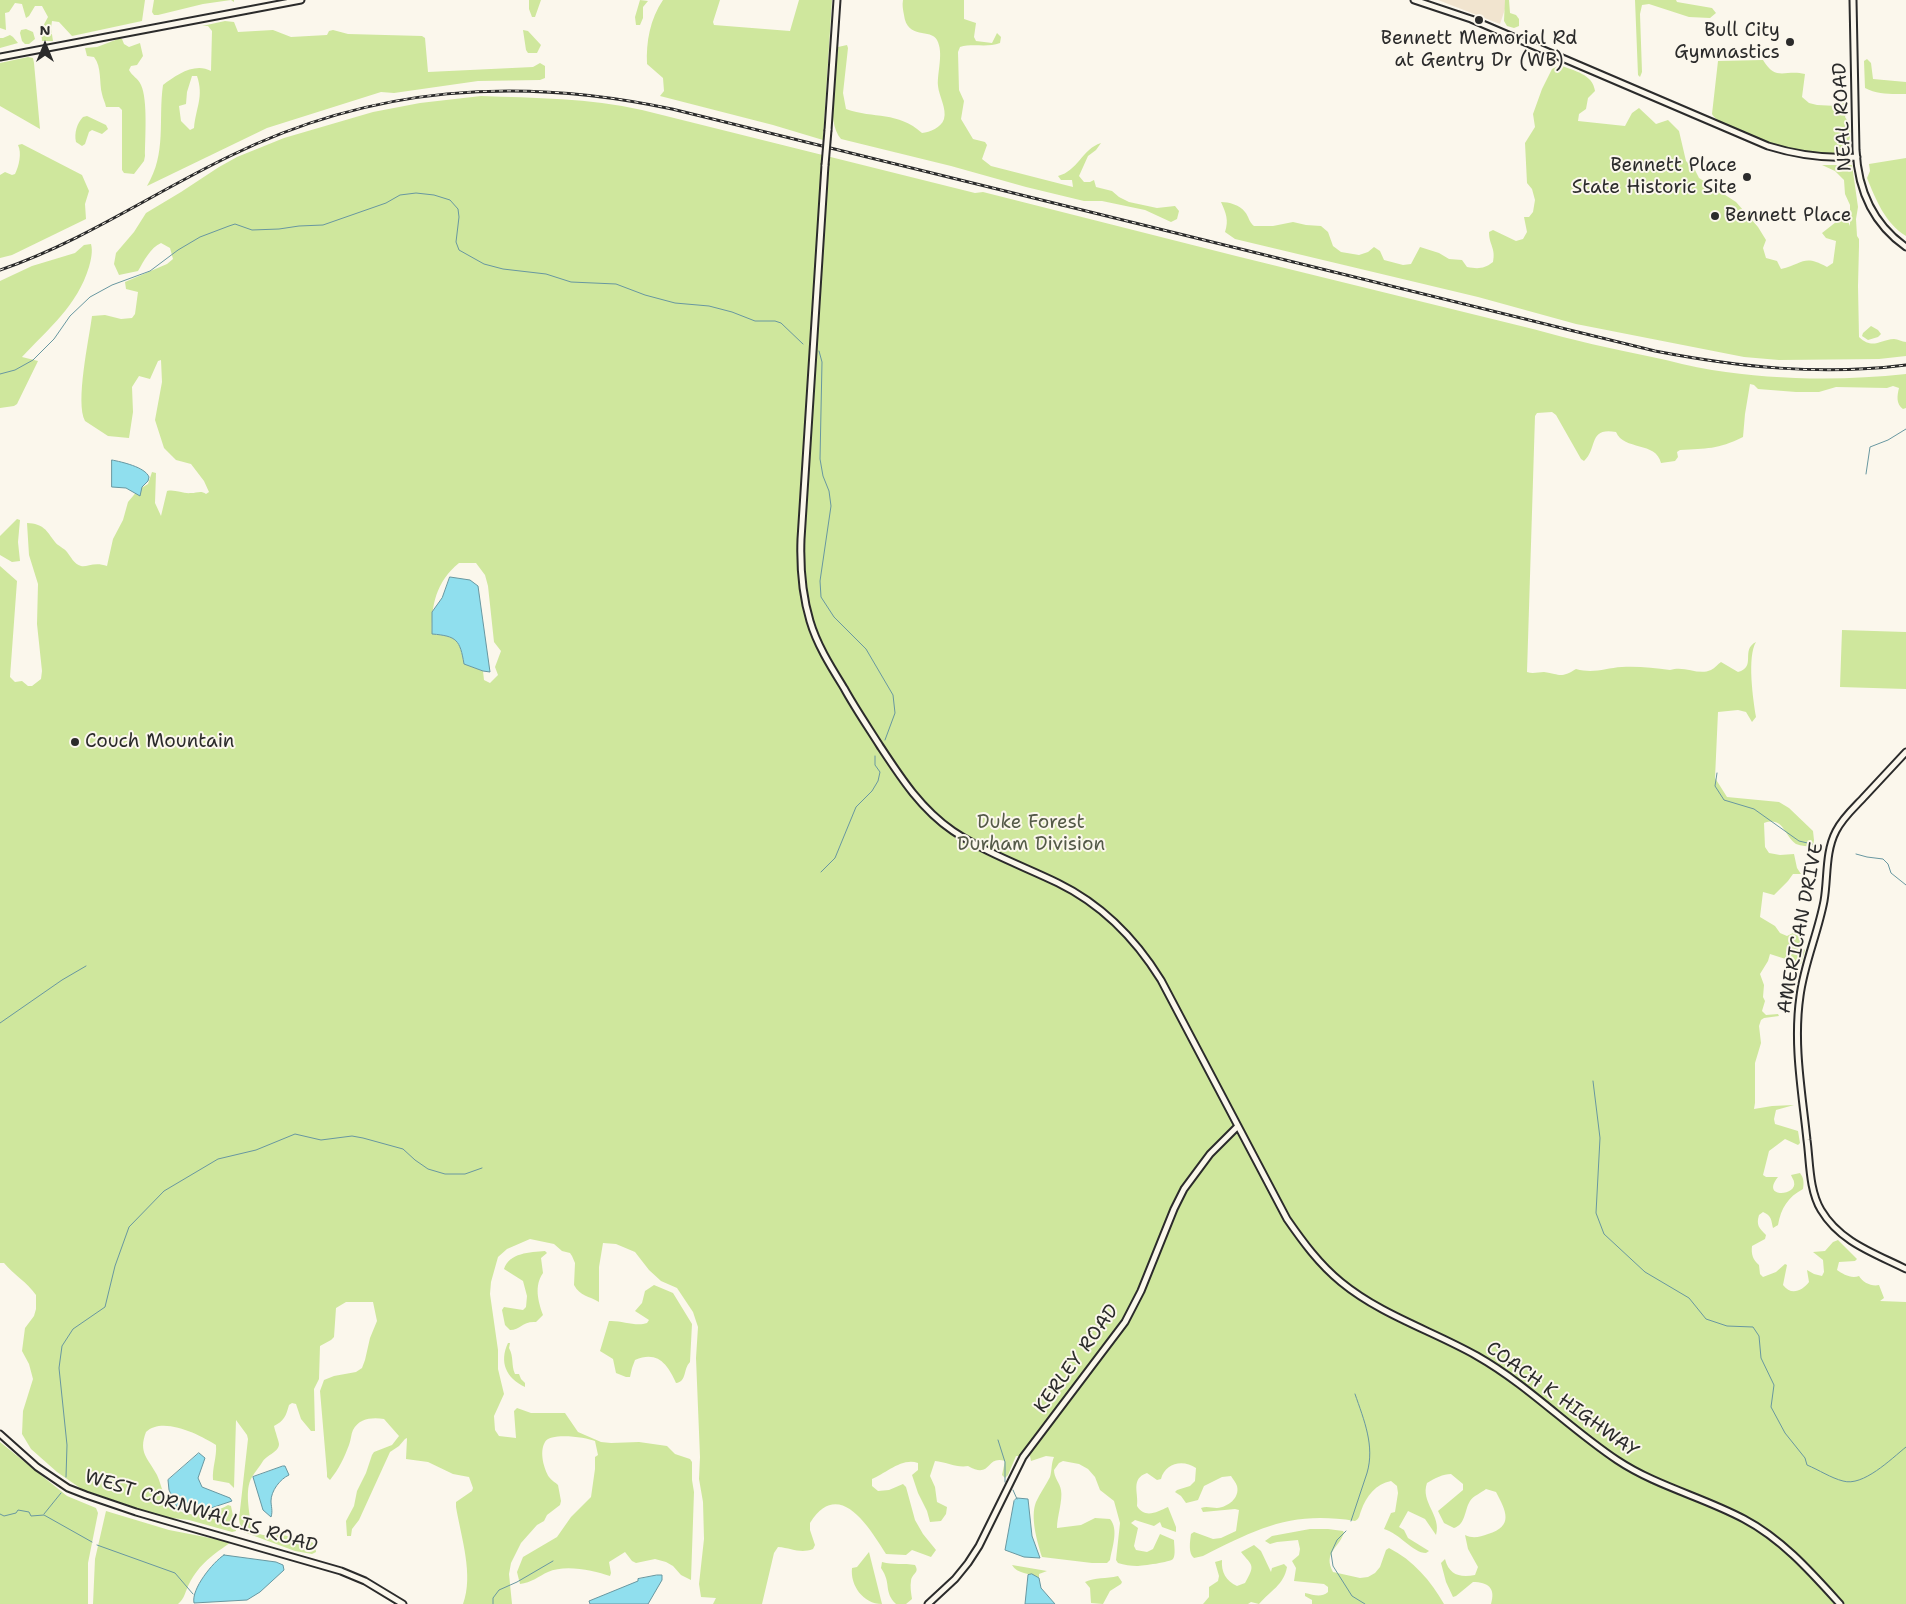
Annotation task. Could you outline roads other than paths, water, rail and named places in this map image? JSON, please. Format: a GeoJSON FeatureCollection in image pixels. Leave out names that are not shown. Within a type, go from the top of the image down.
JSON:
{"type":"FeatureCollection","features":[{"type":"Feature","properties":{"kind":"street"},"geometry":{"type":"LineString","coordinates":[[0,57],[300,0]]}},
{"type":"Feature","properties":{"kind":"street","name":"COACH K HIGHWAY"},"geometry":{"type":"LineString","coordinates":[[837,0],[800,556],[804,593],[814,632],[826,658],[866,725],[898,773],[927,809],[953,831],[981,848],[1082,896],[1112,918],[1134,941],[1160,980],[1296,1232],[1318,1260],[1342,1283],[1375,1305],[1466,1350],[1504,1373],[1629,1468],[1659,1483],[1736,1515],[1765,1532],[1798,1560],[1840,1604]]}},
{"type":"Feature","properties":{"kind":"street"},"geometry":{"type":"LineString","coordinates":[[1414,0],[1470,19],[1761,143],[1782,150],[1814,156],[1857,157]]}},
{"type":"Feature","properties":{"kind":"street","name":"NEAL ROAD"},"geometry":{"type":"LineString","coordinates":[[1853,0],[1857,157],[1863,190],[1873,212],[1888,232],[1906,247]]}},
{"type":"Feature","properties":{"kind":"street","name":"AMERICAN DRIVE"},"geometry":{"type":"LineString","coordinates":[[1906,752],[1845,817],[1833,838],[1821,918],[1800,997],[1797,1036],[1810,1167],[1813,1188],[1820,1207],[1831,1225],[1849,1241],[1906,1269]]}},
{"type":"Feature","properties":{"kind":"street","name":"KERLEY ROAD"},"geometry":{"type":"LineString","coordinates":[[928,1604],[955,1579],[968,1563],[990,1524],[1023,1457],[1121,1328],[1139,1296],[1184,1189],[1210,1154],[1238,1126]]}},
{"type":"Feature","properties":{"kind":"street","name":"WEST CORNWALLIS ROAD"},"geometry":{"type":"LineString","coordinates":[[0,1434],[37,1467],[77,1492],[104,1502],[329,1567],[366,1581],[403,1604]]}},
{"type":"Feature","properties":{"kind":"water"},"geometry":{"type":"Polygon","coordinates":[[[112,460],[133,466],[147,473],[148,481],[142,487],[140,496],[126,488],[112,487],[112,460]]]}},
{"type":"Feature","properties":{"kind":"water"},"geometry":{"type":"Polygon","coordinates":[[[450,577],[470,580],[478,586],[490,672],[464,664],[459,644],[452,638],[432,634],[432,612],[442,598],[450,577]]]}},
{"type":"Feature","properties":{"kind":"water"},"geometry":{"type":"Polygon","coordinates":[[[199,1453],[205,1458],[198,1478],[202,1487],[230,1498],[232,1501],[211,1508],[203,1507],[183,1510],[177,1507],[169,1490],[168,1480],[199,1453]]]}},
{"type":"Feature","properties":{"kind":"water"},"geometry":{"type":"Polygon","coordinates":[[[285,1466],[289,1475],[279,1482],[274,1489],[271,1501],[271,1517],[263,1510],[253,1477],[285,1466]]]}},
{"type":"Feature","properties":{"kind":"water"},"geometry":{"type":"Polygon","coordinates":[[[1017,1498],[1028,1499],[1032,1536],[1040,1558],[1024,1557],[1005,1550],[1014,1501],[1017,1498]]]}},
{"type":"Feature","properties":{"kind":"water"},"geometry":{"type":"Polygon","coordinates":[[[224,1555],[276,1562],[283,1565],[284,1570],[260,1592],[247,1600],[194,1603],[194,1597],[199,1584],[214,1563],[224,1555]]]}},
{"type":"Feature","properties":{"kind":"water"},"geometry":{"type":"Polygon","coordinates":[[[1032,1574],[1039,1578],[1041,1588],[1055,1604],[1025,1604],[1028,1575],[1032,1574]]]}},
{"type":"Feature","properties":{"kind":"water"},"geometry":{"type":"Polygon","coordinates":[[[662,1575],[662,1580],[648,1604],[590,1604],[589,1601],[638,1581],[638,1579],[662,1575]]]}},
{"type":"Feature","properties":{"kind":"waterway"},"geometry":{"type":"LineString","coordinates":[[0,374],[15,370],[33,360],[54,339],[70,316],[90,297],[112,285],[150,271],[178,250],[200,237],[235,224],[252,230],[323,225],[386,203],[400,195],[416,193],[434,195],[450,200],[458,209],[456,242],[459,250],[484,264],[503,269],[546,274],[571,282],[616,284],[645,295],[675,303],[709,306],[755,321],[775,321],[781,323],[803,344]]}},
{"type":"Feature","properties":{"kind":"waterway"},"geometry":{"type":"LineString","coordinates":[[819,351],[822,362],[820,459],[831,506],[820,581],[821,597],[834,617],[866,649],[893,695],[895,713],[885,740]]}},
{"type":"Feature","properties":{"kind":"waterway"},"geometry":{"type":"LineString","coordinates":[[1866,474],[1870,447],[1888,440],[1906,429]]}},
{"type":"Feature","properties":{"kind":"waterway"},"geometry":{"type":"LineString","coordinates":[[821,872],[835,858],[856,807],[872,791],[878,781],[880,772],[875,765],[875,756]]}},
{"type":"Feature","properties":{"kind":"waterway"},"geometry":{"type":"LineString","coordinates":[[1717,773],[1715,786],[1724,800],[1754,809],[1799,841],[1820,846]]}},
{"type":"Feature","properties":{"kind":"waterway"},"geometry":{"type":"LineString","coordinates":[[1856,854],[1883,859],[1888,864],[1891,873],[1906,885]]}},
{"type":"Feature","properties":{"kind":"waterway"},"geometry":{"type":"LineString","coordinates":[[0,1023],[62,980],[86,966]]}},
{"type":"Feature","properties":{"kind":"waterway"},"geometry":{"type":"LineString","coordinates":[[1593,1081],[1600,1138],[1596,1213],[1604,1234],[1645,1272],[1689,1298],[1706,1319],[1727,1326],[1753,1327],[1759,1336],[1761,1358],[1774,1385],[1771,1407],[1785,1433],[1805,1458],[1807,1465],[1834,1478],[1851,1482],[1876,1471],[1906,1447]]}},
{"type":"Feature","properties":{"kind":"waterway"},"geometry":{"type":"LineString","coordinates":[[66,1477],[67,1445],[59,1368],[62,1346],[73,1329],[105,1307],[115,1266],[129,1227],[164,1191],[218,1159],[256,1150],[295,1134],[321,1140],[352,1136],[363,1138],[403,1149],[428,1169],[445,1174],[465,1174],[482,1168]]}},
{"type":"Feature","properties":{"kind":"waterway"},"geometry":{"type":"LineString","coordinates":[[1351,1521],[1367,1473],[1370,1453],[1367,1433],[1355,1394]]}},
{"type":"Feature","properties":{"kind":"waterway"},"geometry":{"type":"LineString","coordinates":[[998,1440],[1005,1462],[1005,1482]]}},
{"type":"Feature","properties":{"kind":"waterway"},"geometry":{"type":"LineString","coordinates":[[1013,1490],[1017,1499]]}},
{"type":"Feature","properties":{"kind":"waterway"},"geometry":{"type":"LineString","coordinates":[[44,1514],[61,1493]]}},
{"type":"Feature","properties":{"kind":"waterway"},"geometry":{"type":"LineString","coordinates":[[0,1514],[4,1516],[16,1513],[18,1510],[29,1512],[31,1516],[44,1515],[92,1542]]}},
{"type":"Feature","properties":{"kind":"waterway"},"geometry":{"type":"LineString","coordinates":[[1346,1531],[1337,1540],[1331,1553],[1333,1566],[1352,1596],[1365,1604]]}},
{"type":"Feature","properties":{"kind":"waterway"},"geometry":{"type":"LineString","coordinates":[[97,1545],[175,1573],[193,1594]]}},
{"type":"Feature","properties":{"kind":"waterway"},"geometry":{"type":"LineString","coordinates":[[493,1604],[493,1598],[499,1590],[553,1561]]}},
{"type":"Feature","properties":{"kind":"railway"},"geometry":{"type":"LineString","coordinates":[[0,270],[60,246],[230,156],[284,133],[338,114],[392,102],[447,94],[502,91],[558,93],[615,99],[672,109],[1655,351],[1748,365],[1811,370],[1843,370],[1906,365]]}},
{"type":"Feature","properties":{"kind":"place","name":"Bennett Memorial Rd at Gentry Dr (WB)"},"geometry":{"type":"Point","coordinates":[1479,20]}},
{"type":"Feature","properties":{"kind":"place","name":"Bull City Gymnastics"},"geometry":{"type":"Point","coordinates":[1790,42]}},
{"type":"Feature","properties":{"kind":"place","name":"Bennett Place State Historic Site"},"geometry":{"type":"Point","coordinates":[1747,177]}},
{"type":"Feature","properties":{"kind":"place","name":"Bennett Place"},"geometry":{"type":"Point","coordinates":[1715,216]}},
{"type":"Feature","properties":{"kind":"place","name":"Couch Mountain"},"geometry":{"type":"Point","coordinates":[75,742]}},
{"type":"Feature","properties":{"kind":"park label","name":"Duke Forest Durham Division"},"geometry":{"type":"Point","coordinates":[1031,834]}}]}
